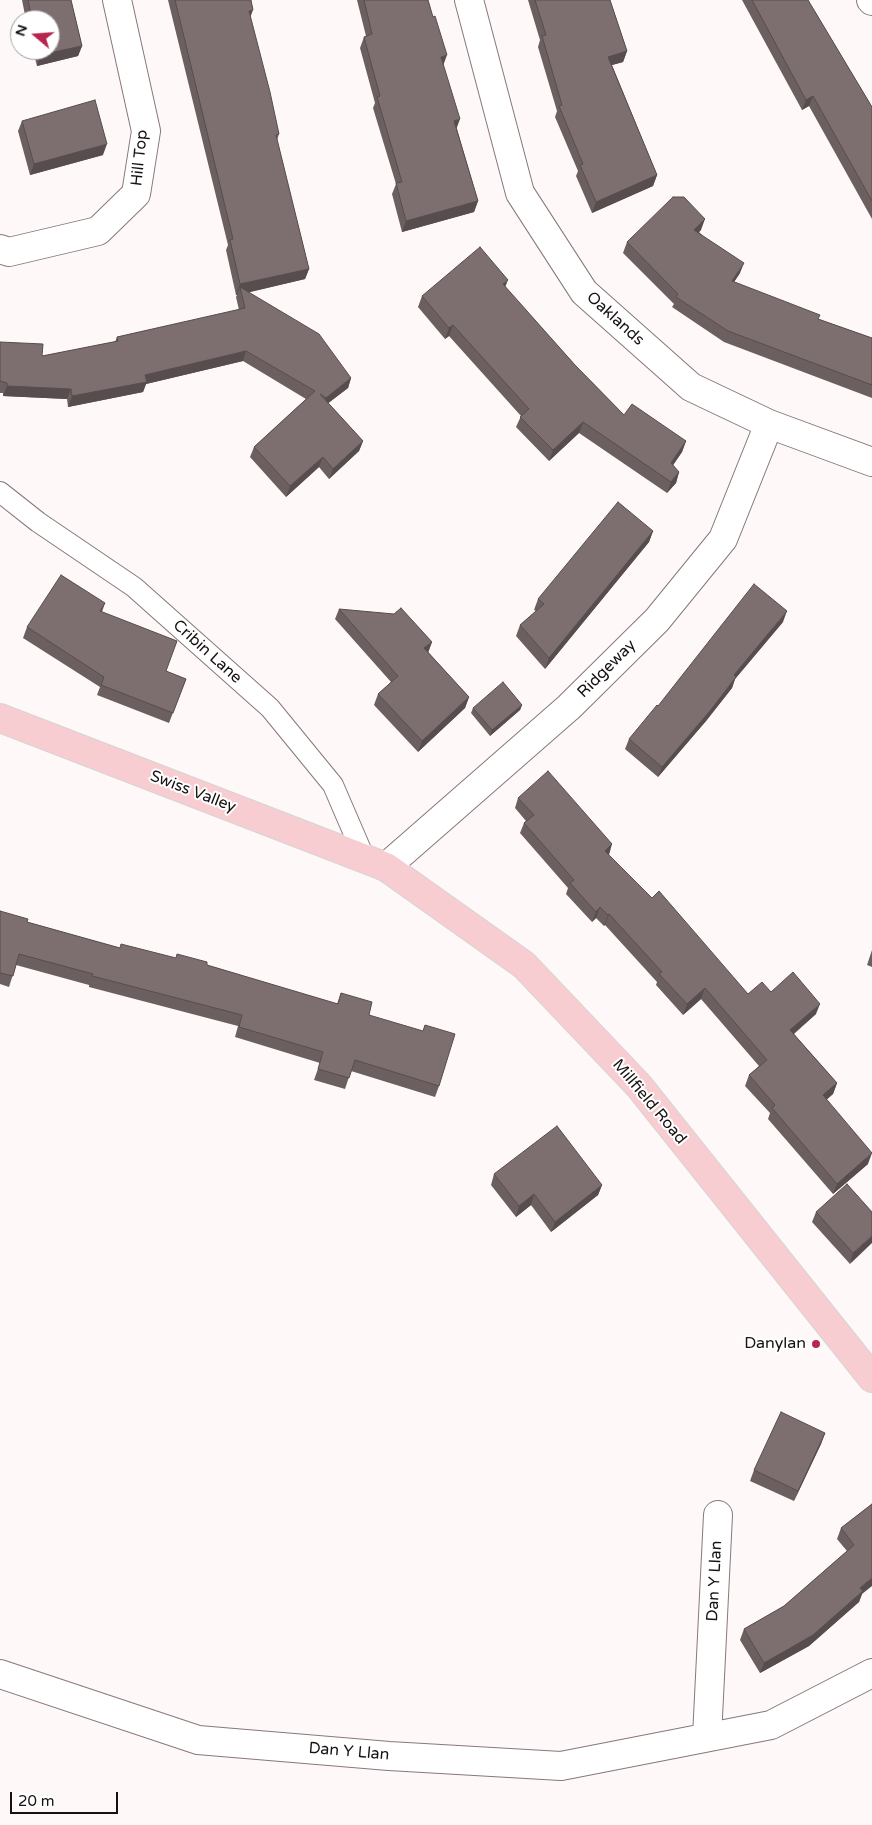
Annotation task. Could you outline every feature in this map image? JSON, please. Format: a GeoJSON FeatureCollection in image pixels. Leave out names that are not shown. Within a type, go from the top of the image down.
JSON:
{"type":"FeatureCollection","features":[{"type":"Feature","properties":{"kind":"main road","name":"Swiss Valley"},"geometry":{"type":"LineString","coordinates":[[0,718],[375,862]]}},
{"type":"Feature","properties":{"kind":"main road","name":"Millfield Road"},"geometry":{"type":"LineString","coordinates":[[375,862],[524,965],[626,1072],[872,1378]]}},
{"type":"Feature","properties":{"kind":"street","name":"Hill Top"},"geometry":{"type":"LineString","coordinates":[[0,249],[10,252],[98,231],[136,194],[146,130],[117,0]]}},
{"type":"Feature","properties":{"kind":"street","name":"Oaklands"},"geometry":{"type":"LineString","coordinates":[[469,0],[520,193],[584,292],[691,388],[768,424],[872,462]]}},
{"type":"Feature","properties":{"kind":"street","name":"Ridgeway"},"geometry":{"type":"LineString","coordinates":[[375,862],[569,707],[657,620],[723,539],[768,424]]}},
{"type":"Feature","properties":{"kind":"street","name":"Dan Y Llan"},"geometry":{"type":"LineString","coordinates":[[707,1737],[718,1515]]}},
{"type":"Feature","properties":{"kind":"street","name":"Dan Y Llan"},"geometry":{"type":"LineString","coordinates":[[0,1674],[198,1740],[389,1756],[561,1766],[771,1725],[872,1673]]}},
{"type":"Feature","properties":{"kind":"lane","name":"Cribin Lane"},"geometry":{"type":"LineString","coordinates":[[0,492],[38,522],[134,587],[270,708],[332,784],[375,862]]}},
{"type":"Feature","properties":{"kind":"building"},"geometry":{"type":"Polygon","coordinates":[[[28,0],[71,0],[82,46],[60,51],[60,10],[30,10],[28,0]]]}},
{"type":"Feature","properties":{"kind":"building"},"geometry":{"type":"Polygon","coordinates":[[[175,0],[251,0],[253,10],[249,11],[270,92],[279,134],[276,135],[309,269],[240,284],[230,240],[233,239],[175,0]]]}},
{"type":"Feature","properties":{"kind":"building"},"geometry":{"type":"Polygon","coordinates":[[[364,0],[428,0],[447,55],[441,57],[460,119],[454,121],[478,201],[406,221],[396,183],[402,182],[377,97],[380,96],[364,37],[372,34],[364,0]]]}},
{"type":"Feature","properties":{"kind":"building"},"geometry":{"type":"Polygon","coordinates":[[[535,0],[610,0],[627,51],[608,57],[657,175],[596,202],[580,165],[583,164],[559,106],[562,105],[542,36],[546,35],[535,0]]]}},
{"type":"Feature","properties":{"kind":"building"},"geometry":{"type":"Polygon","coordinates":[[[752,0],[808,0],[872,107],[872,201],[813,96],[806,100],[752,0]]]}},
{"type":"Feature","properties":{"kind":"building"},"geometry":{"type":"Polygon","coordinates":[[[95,100],[107,144],[34,164],[22,121],[95,100]]]}},
{"type":"Feature","properties":{"kind":"building"},"geometry":{"type":"Polygon","coordinates":[[[673,197],[684,197],[705,219],[694,230],[744,263],[732,281],[820,315],[818,319],[872,338],[872,385],[728,331],[676,297],[678,294],[627,242],[673,197]]]}},
{"type":"Feature","properties":{"kind":"building"},"geometry":{"type":"Polygon","coordinates":[[[480,247],[508,280],[503,284],[575,365],[624,415],[632,404],[686,441],[671,463],[679,472],[671,482],[583,422],[553,450],[520,417],[529,409],[453,325],[449,328],[422,296],[480,247]]]}},
{"type":"Feature","properties":{"kind":"building"},"geometry":{"type":"Polygon","coordinates":[[[240,287],[319,334],[351,378],[326,398],[320,394],[363,441],[333,469],[323,457],[290,486],[254,447],[315,391],[246,351],[145,375],[147,382],[72,396],[71,389],[7,386],[7,383],[0,381],[0,342],[43,344],[42,356],[118,341],[117,337],[245,308],[240,287]]]}},
{"type":"Feature","properties":{"kind":"building"},"geometry":{"type":"Polygon","coordinates":[[[618,502],[653,531],[549,658],[520,625],[544,604],[538,599],[618,502]]]}},
{"type":"Feature","properties":{"kind":"building"},"geometry":{"type":"Polygon","coordinates":[[[61,575],[105,603],[100,611],[177,641],[166,671],[186,679],[173,713],[101,685],[104,677],[27,627],[61,575]]]}},
{"type":"Feature","properties":{"kind":"building"},"geometry":{"type":"Polygon","coordinates":[[[754,584],[787,611],[734,675],[736,677],[710,711],[662,767],[629,739],[658,706],[754,584]]]}},
{"type":"Feature","properties":{"kind":"building"},"geometry":{"type":"Polygon","coordinates":[[[401,608],[432,642],[424,648],[469,697],[422,741],[378,694],[398,676],[339,609],[394,614],[401,608]]]}},
{"type":"Feature","properties":{"kind":"building"},"geometry":{"type":"Polygon","coordinates":[[[503,682],[522,705],[492,730],[473,708],[503,682]]]}},
{"type":"Feature","properties":{"kind":"building"},"geometry":{"type":"Polygon","coordinates":[[[548,771],[612,844],[605,851],[652,898],[659,891],[748,994],[762,982],[771,992],[793,972],[820,1004],[790,1030],[837,1083],[823,1095],[872,1153],[837,1184],[772,1108],[775,1105],[749,1075],[767,1060],[705,988],[687,1004],[659,974],[662,972],[609,914],[600,907],[596,912],[570,883],[574,880],[524,823],[534,815],[518,798],[548,771]]]}},
{"type":"Feature","properties":{"kind":"building"},"geometry":{"type":"Polygon","coordinates":[[[0,911],[28,919],[27,922],[120,948],[121,944],[176,958],[177,954],[207,962],[207,965],[338,1004],[341,993],[372,1002],[369,1015],[423,1031],[425,1025],[455,1034],[439,1086],[355,1060],[349,1078],[318,1069],[323,1052],[239,1027],[242,1015],[92,976],[93,974],[19,954],[13,976],[0,973],[0,911]]]}},
{"type":"Feature","properties":{"kind":"building"},"geometry":{"type":"Polygon","coordinates":[[[557,1126],[602,1185],[555,1222],[534,1194],[519,1206],[494,1174],[557,1126]]]}},
{"type":"Feature","properties":{"kind":"building"},"geometry":{"type":"Polygon","coordinates":[[[847,1184],[872,1212],[872,1236],[853,1253],[816,1212],[847,1184]]]}},
{"type":"Feature","properties":{"kind":"building"},"geometry":{"type":"Polygon","coordinates":[[[781,1412],[825,1433],[798,1491],[754,1470],[781,1412]]]}},
{"type":"Feature","properties":{"kind":"building"},"geometry":{"type":"Polygon","coordinates":[[[872,1504],[872,1578],[860,1588],[863,1591],[813,1635],[764,1663],[744,1629],[784,1606],[854,1545],[841,1528],[872,1504]]]}},
{"type":"Feature","properties":{"kind":"place","name":"Danylan"},"geometry":{"type":"Point","coordinates":[816,1344]}}]}
